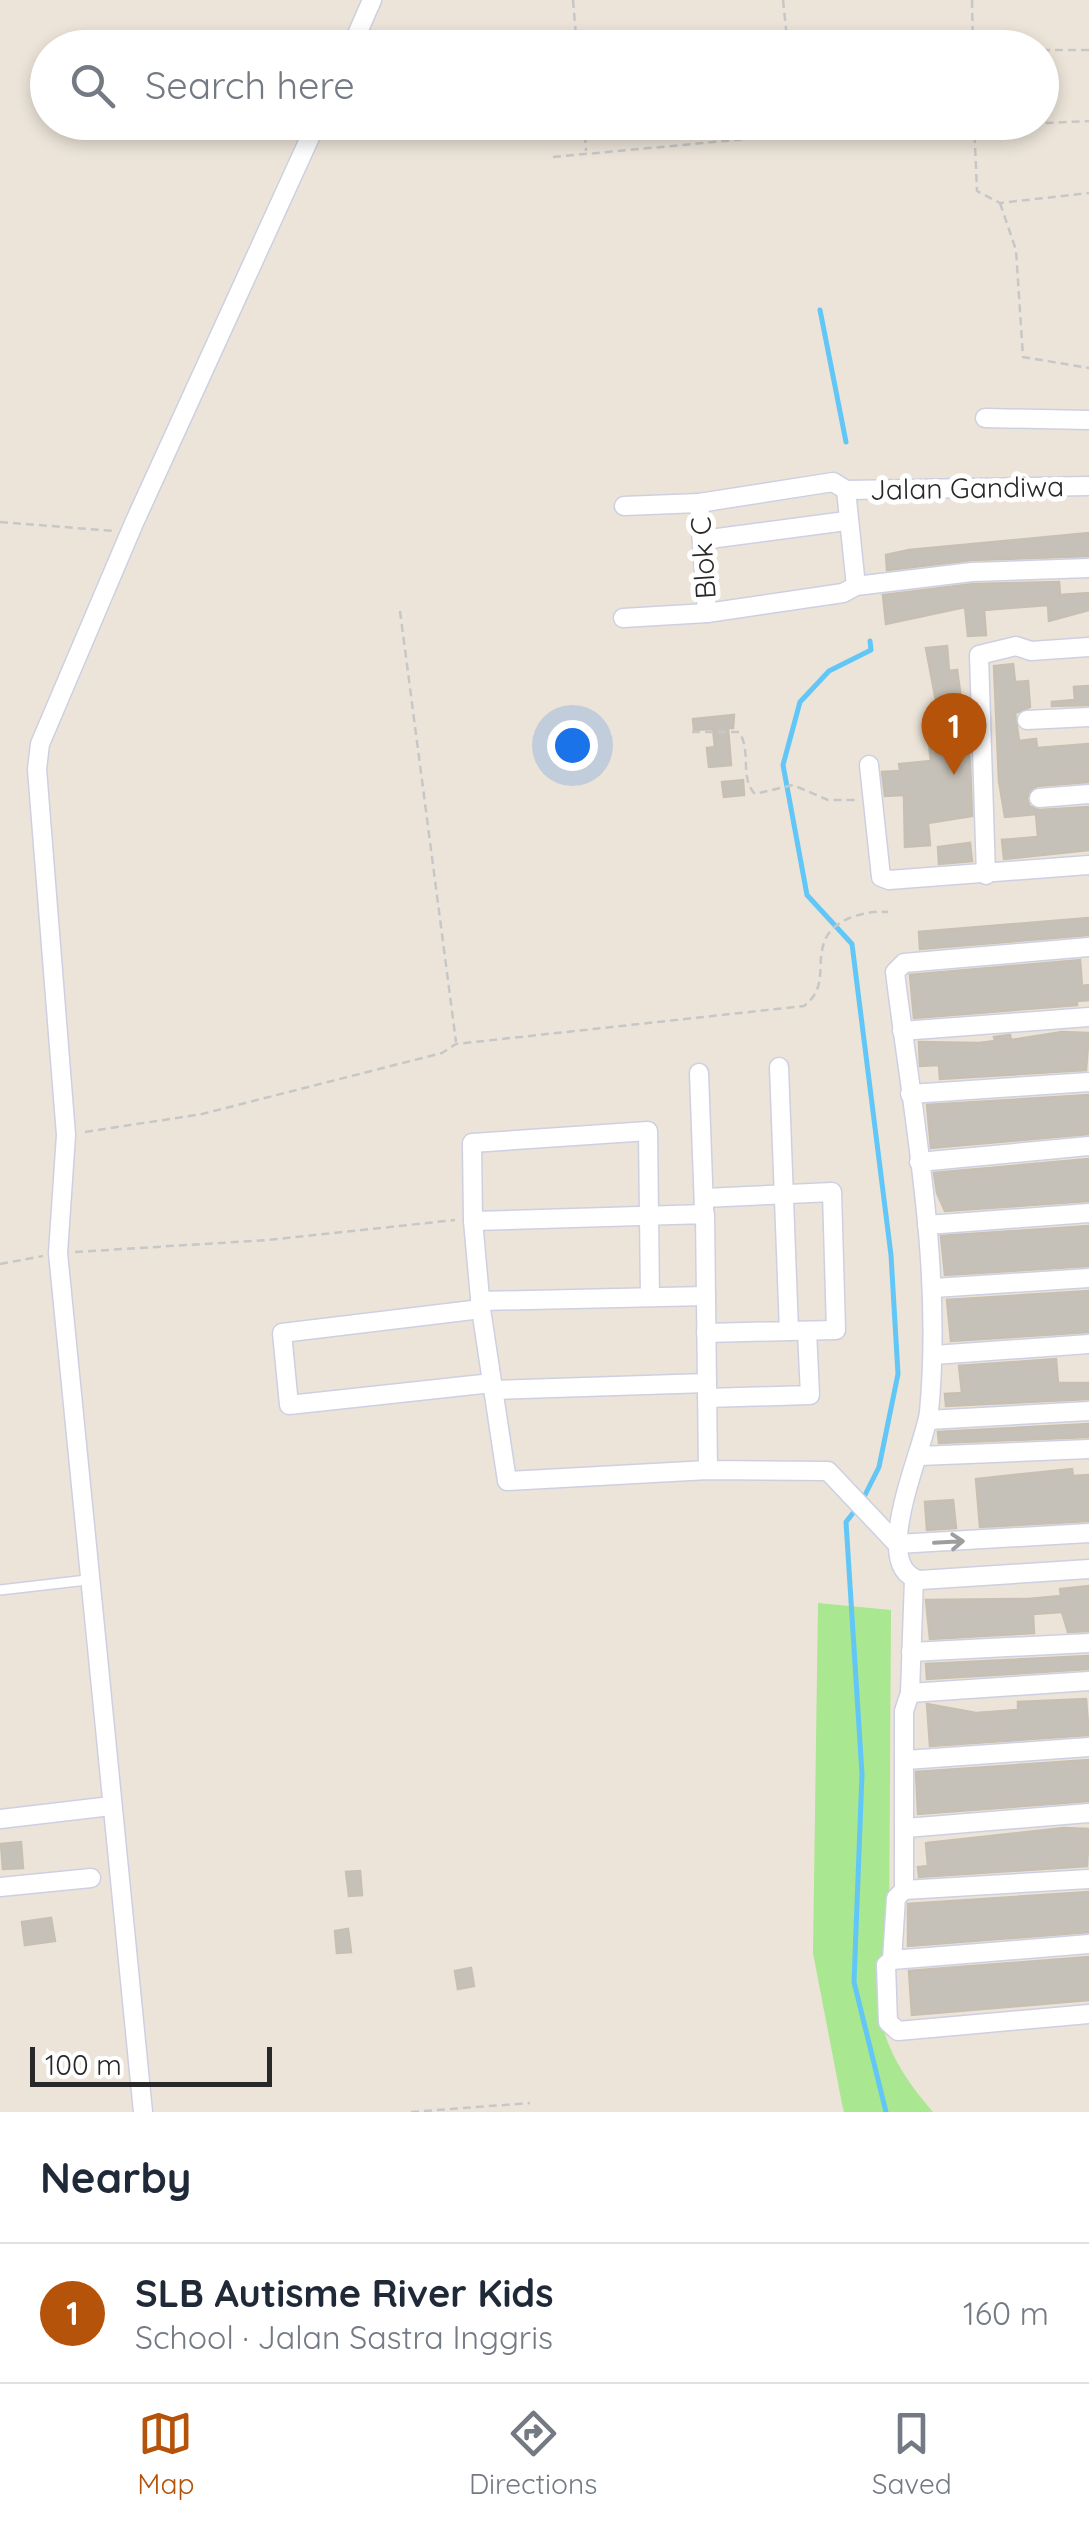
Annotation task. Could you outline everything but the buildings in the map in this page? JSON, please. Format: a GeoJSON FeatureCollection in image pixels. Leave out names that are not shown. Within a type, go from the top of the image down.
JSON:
{"type":"FeatureCollection","features":[{"type":"Feature","properties":{"kind":"street"},"geometry":{"type":"LineString","coordinates":[[360,30],[372,0]]}},
{"type":"Feature","properties":{"kind":"street"},"geometry":{"type":"LineString","coordinates":[[143,2112],[100,1667],[87,1580],[58,1253],[66,1136],[37,769],[40,744],[131,532],[309,140]]}},
{"type":"Feature","properties":{"kind":"street"},"geometry":{"type":"LineString","coordinates":[[985,418],[1089,420]]}},
{"type":"Feature","properties":{"kind":"street","name":"Jalan Gandiwa"},"geometry":{"type":"LineString","coordinates":[[624,506],[699,503],[833,482],[846,490],[1089,486]]}},
{"type":"Feature","properties":{"kind":"street"},"geometry":{"type":"LineString","coordinates":[[846,490],[846,520],[856,586]]}},
{"type":"Feature","properties":{"kind":"street","name":"Blok C"},"geometry":{"type":"LineString","coordinates":[[699,503],[707,613]]}},
{"type":"Feature","properties":{"kind":"street"},"geometry":{"type":"LineString","coordinates":[[702,540],[846,520]]}},
{"type":"Feature","properties":{"kind":"street"},"geometry":{"type":"LineString","coordinates":[[623,618],[707,613],[843,593],[856,586],[972,572],[1089,568]]}},
{"type":"Feature","properties":{"kind":"street"},"geometry":{"type":"LineString","coordinates":[[986,874],[976,664],[984,651],[1016,646],[1030,651],[1089,647]]}},
{"type":"Feature","properties":{"kind":"street"},"geometry":{"type":"LineString","coordinates":[[1027,720],[1089,717]]}},
{"type":"Feature","properties":{"kind":"street"},"geometry":{"type":"LineString","coordinates":[[870,765],[881,877],[889,880],[1089,865]]}},
{"type":"Feature","properties":{"kind":"street"},"geometry":{"type":"LineString","coordinates":[[1038,798],[1089,794]]}},
{"type":"Feature","properties":{"kind":"street"},"geometry":{"type":"LineString","coordinates":[[891,1540],[928,1420],[934,1355],[934,1288],[895,972],[904,963],[1089,948]]}},
{"type":"Feature","properties":{"kind":"street"},"geometry":{"type":"LineString","coordinates":[[902,1031],[1089,1017]]}},
{"type":"Feature","properties":{"kind":"street"},"geometry":{"type":"LineString","coordinates":[[706,1296],[480,1305],[282,1333],[289,1405],[492,1386],[810,1395],[798,1331],[784,1194],[780,1067]]}},
{"type":"Feature","properties":{"kind":"street"},"geometry":{"type":"LineString","coordinates":[[699,1073],[708,1470]]}},
{"type":"Feature","properties":{"kind":"street"},"geometry":{"type":"LineString","coordinates":[[910,1094],[1089,1082]]}},
{"type":"Feature","properties":{"kind":"street"},"geometry":{"type":"LineString","coordinates":[[650,1297],[648,1132],[472,1143],[464,1220],[507,1481],[708,1470],[828,1471],[891,1540],[899,1560],[914,1579],[910,1693],[904,1711],[904,1890]]}},
{"type":"Feature","properties":{"kind":"street"},"geometry":{"type":"LineString","coordinates":[[919,1162],[1089,1146]]}},
{"type":"Feature","properties":{"kind":"street"},"geometry":{"type":"LineString","coordinates":[[464,1220],[652,1216],[784,1194],[832,1192],[836,1330],[706,1333]]}},
{"type":"Feature","properties":{"kind":"street"},"geometry":{"type":"LineString","coordinates":[[927,1225],[1089,1213]]}},
{"type":"Feature","properties":{"kind":"street"},"geometry":{"type":"LineString","coordinates":[[934,1288],[1089,1278]]}},
{"type":"Feature","properties":{"kind":"street"},"geometry":{"type":"LineString","coordinates":[[934,1355],[1089,1344]]}},
{"type":"Feature","properties":{"kind":"street"},"geometry":{"type":"LineString","coordinates":[[928,1420],[1089,1411]]}},
{"type":"Feature","properties":{"kind":"street"},"geometry":{"type":"LineString","coordinates":[[919,1456],[1089,1449]]}},
{"type":"Feature","properties":{"kind":"street"},"geometry":{"type":"LineString","coordinates":[[891,1540],[1089,1533]]}},
{"type":"Feature","properties":{"kind":"street"},"geometry":{"type":"LineString","coordinates":[[1001,1539],[1002,1575]]}},
{"type":"Feature","properties":{"kind":"street"},"geometry":{"type":"LineString","coordinates":[[914,1579],[1089,1569]]}},
{"type":"Feature","properties":{"kind":"street"},"geometry":{"type":"LineString","coordinates":[[911,1652],[1089,1643]]}},
{"type":"Feature","properties":{"kind":"street"},"geometry":{"type":"LineString","coordinates":[[910,1693],[1089,1680]]}},
{"type":"Feature","properties":{"kind":"street"},"geometry":{"type":"LineString","coordinates":[[906,1760],[1089,1747]]}},
{"type":"Feature","properties":{"kind":"street"},"geometry":{"type":"LineString","coordinates":[[0,1819],[111,1806]]}},
{"type":"Feature","properties":{"kind":"street"},"geometry":{"type":"LineString","coordinates":[[906,1828],[1089,1812]]}},
{"type":"Feature","properties":{"kind":"street"},"geometry":{"type":"LineString","coordinates":[[0,1887],[91,1878]]}},
{"type":"Feature","properties":{"kind":"street"},"geometry":{"type":"LineString","coordinates":[[892,1960],[896,1898],[904,1890],[1089,1878]]}},
{"type":"Feature","properties":{"kind":"street"},"geometry":{"type":"LineString","coordinates":[[1089,1944],[892,1960],[886,1966],[888,2022],[898,2031],[1089,2014]]}},
{"type":"Feature","properties":{"kind":"lane"},"geometry":{"type":"LineString","coordinates":[[0,1590],[87,1580]]}},
{"type":"Feature","properties":{"kind":"path"},"geometry":{"type":"LineString","coordinates":[[574,0],[576,30]]}},
{"type":"Feature","properties":{"kind":"path"},"geometry":{"type":"LineString","coordinates":[[783,0],[786,30]]}},
{"type":"Feature","properties":{"kind":"path"},"geometry":{"type":"LineString","coordinates":[[972,0],[973,30]]}},
{"type":"Feature","properties":{"kind":"path"},"geometry":{"type":"LineString","coordinates":[[1059,50],[1089,50]]}},
{"type":"Feature","properties":{"kind":"path"},"geometry":{"type":"LineString","coordinates":[[1059,122],[1089,121]]}},
{"type":"Feature","properties":{"kind":"path"},"geometry":{"type":"LineString","coordinates":[[585,140],[586,154]]}},
{"type":"Feature","properties":{"kind":"path"},"geometry":{"type":"LineString","coordinates":[[553,157],[736,140]]}},
{"type":"Feature","properties":{"kind":"path"},"geometry":{"type":"LineString","coordinates":[[975,140],[977,191],[1000,203],[1089,193]]}},
{"type":"Feature","properties":{"kind":"path"},"geometry":{"type":"LineString","coordinates":[[1000,203],[1016,250],[1023,358],[1089,368]]}},
{"type":"Feature","properties":{"kind":"path"},"geometry":{"type":"LineString","coordinates":[[0,522],[131,532]]}},
{"type":"Feature","properties":{"kind":"path"},"geometry":{"type":"LineString","coordinates":[[400,611],[456,1044]]}},
{"type":"Feature","properties":{"kind":"path"},"geometry":{"type":"LineString","coordinates":[[692,732],[739,732],[746,746],[750,790],[762,796],[793,784],[834,801],[871,799]]}},
{"type":"Feature","properties":{"kind":"path"},"geometry":{"type":"LineString","coordinates":[[66,1136],[202,1114],[442,1053],[456,1044],[804,1006],[814,998],[822,977],[824,940],[833,930],[867,910],[888,912]]}},
{"type":"Feature","properties":{"kind":"path"},"geometry":{"type":"LineString","coordinates":[[0,1264],[58,1253],[268,1240],[464,1220]]}},
{"type":"Feature","properties":{"kind":"path"},"geometry":{"type":"LineString","coordinates":[[411,2112],[530,2104]]}},
{"type":"Feature","properties":{"kind":"green space"},"geometry":{"type":"Polygon","coordinates":[[[818,1603],[891,1610],[889,1940],[882,1965],[880,2011],[892,2053],[933,2112],[844,2112],[842,2104],[813,1953],[818,1603]]]}},
{"type":"Feature","properties":{"kind":"waterway"},"geometry":{"type":"LineString","coordinates":[[820,310],[846,442]]}},
{"type":"Feature","properties":{"kind":"waterway"},"geometry":{"type":"LineString","coordinates":[[863,1499],[879,1467],[898,1374],[891,1255],[852,944],[807,895],[783,765],[800,702],[829,671],[871,650],[870,641]]}},
{"type":"Feature","properties":{"kind":"waterway"},"geometry":{"type":"LineString","coordinates":[[857,1508],[846,1522],[862,1774],[854,1982],[886,2112]]}},
{"type":"Feature","properties":{"kind":"place","name":"SLB Autisme River Kids"},"geometry":{"type":"Point","coordinates":[954,775]}}]}
